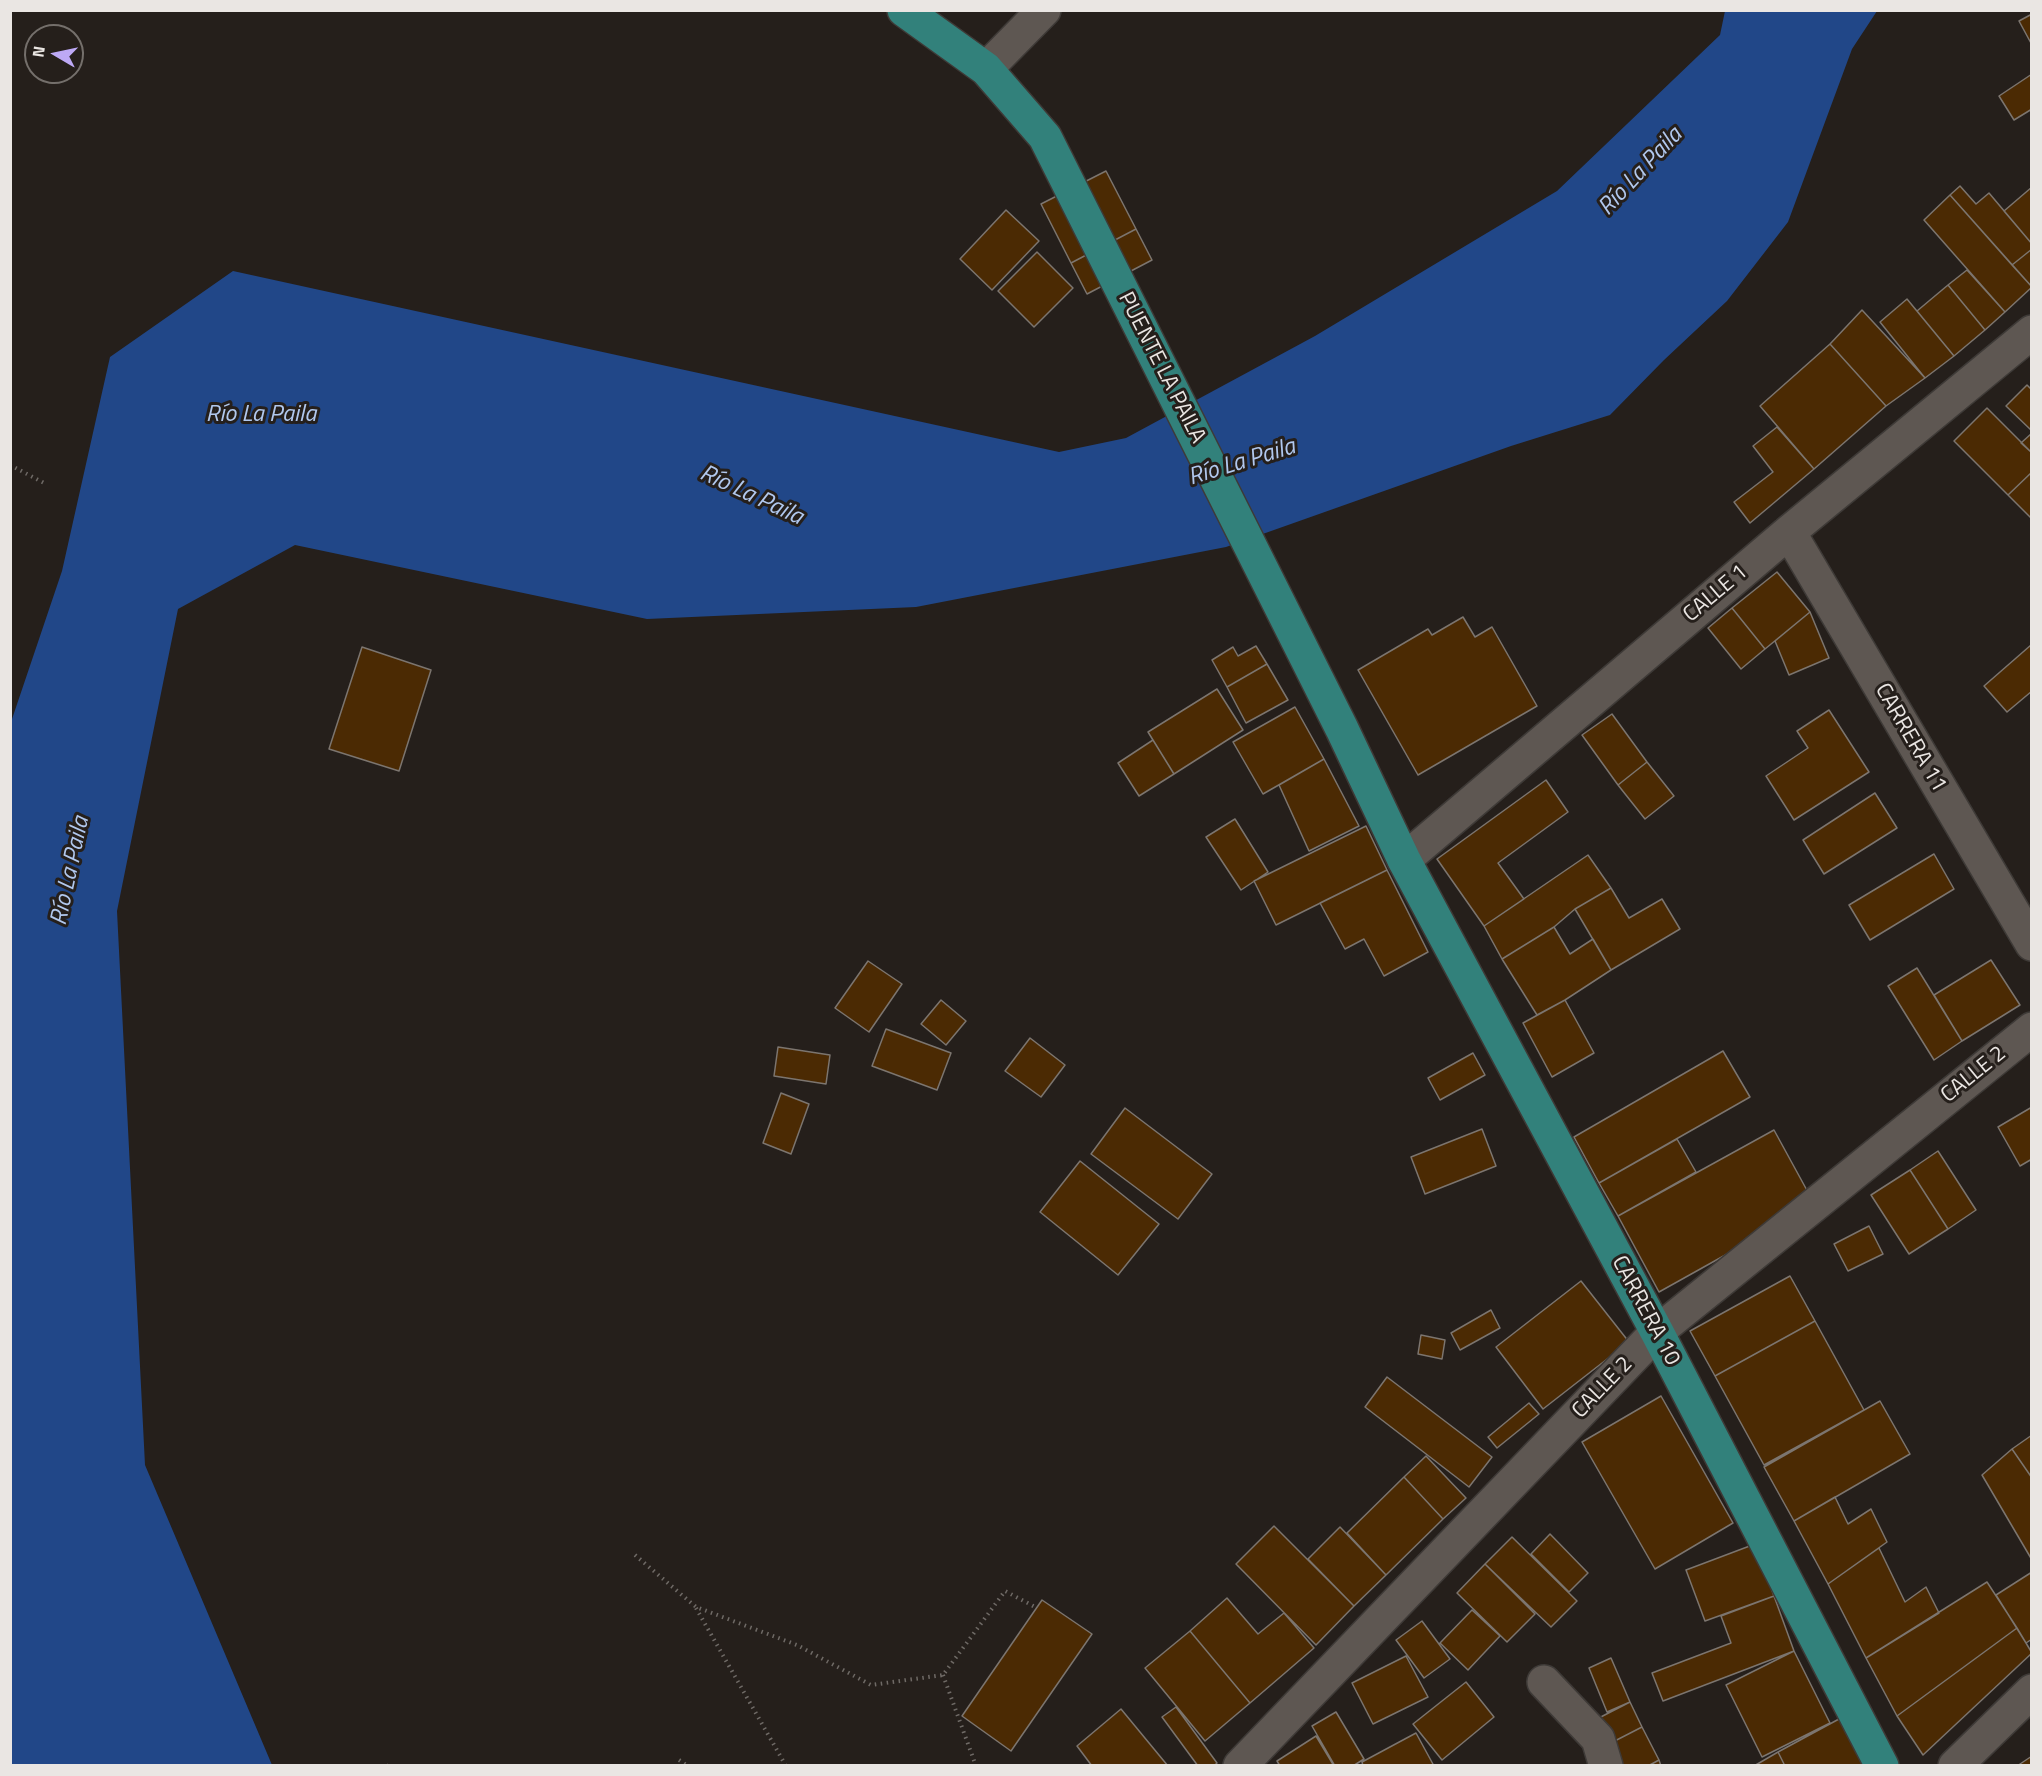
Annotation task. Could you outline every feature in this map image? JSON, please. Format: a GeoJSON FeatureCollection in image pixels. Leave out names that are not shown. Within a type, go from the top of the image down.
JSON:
{"type":"FeatureCollection","features":[{"type":"Feature","properties":{"kind":"main road","name":"PUENTE LA PAILA"},"geometry":{"type":"LineString","coordinates":[[904,10],[986,69],[1045,136],[1342,729],[1404,860]]}},
{"type":"Feature","properties":{"kind":"main road","name":"CARRERA 10"},"geometry":{"type":"LineString","coordinates":[[1404,860],[1657,1332],[1882,1766]]}},
{"type":"Feature","properties":{"kind":"street"},"geometry":{"type":"LineString","coordinates":[[986,69],[1044,10]]}},
{"type":"Feature","properties":{"kind":"street","name":"CALLE 1"},"geometry":{"type":"LineString","coordinates":[[1404,860],[1789,532],[2031,332]]}},
{"type":"Feature","properties":{"kind":"street","name":"CARRERA 11"},"geometry":{"type":"LineString","coordinates":[[1789,532],[2031,944]]}},
{"type":"Feature","properties":{"kind":"street","name":"CALLE 2"},"geometry":{"type":"LineString","coordinates":[[1245,1764],[1657,1332],[2031,1029]]}},
{"type":"Feature","properties":{"kind":"street"},"geometry":{"type":"LineString","coordinates":[[1544,1682],[1598,1739],[1606,1766]]}},
{"type":"Feature","properties":{"kind":"street"},"geometry":{"type":"LineString","coordinates":[[1954,1766],[2031,1691]]}},
{"type":"Feature","properties":{"kind":"path"},"geometry":{"type":"LineString","coordinates":[[10,465],[46,484]]}},
{"type":"Feature","properties":{"kind":"path"},"geometry":{"type":"LineString","coordinates":[[635,1554],[696,1607],[786,1766]]}},
{"type":"Feature","properties":{"kind":"path"},"geometry":{"type":"LineString","coordinates":[[696,1607],[797,1645],[871,1685],[943,1675],[1005,1591],[1037,1608]]}},
{"type":"Feature","properties":{"kind":"path"},"geometry":{"type":"LineString","coordinates":[[943,1675],[976,1766]]}},
{"type":"Feature","properties":{"kind":"path"},"geometry":{"type":"LineString","coordinates":[[679,1760],[688,1766]]}},
{"type":"Feature","properties":{"kind":"water","name":"Río La Paila"},"geometry":{"type":"Polygon","coordinates":[[[1725,11],[1877,11],[1852,49],[1788,222],[1727,301],[1610,415],[1511,446],[1226,547],[916,607],[647,619],[295,545],[178,609],[117,911],[145,1465],[272,1765],[11,1766],[11,722],[62,571],[110,357],[233,271],[1059,452],[1126,438],[1315,336],[1557,191],[1720,35],[1725,11]]]}},
{"type":"Feature","properties":{"kind":"building"},"geometry":{"type":"Polygon","coordinates":[[[2032,14],[2032,45],[2019,21],[2032,14]]]}},
{"type":"Feature","properties":{"kind":"building"},"geometry":{"type":"Polygon","coordinates":[[[2032,74],[2032,109],[2014,120],[1999,96],[2032,74]]]}},
{"type":"Feature","properties":{"kind":"building"},"geometry":{"type":"Polygon","coordinates":[[[1106,171],[1136,229],[1071,263],[1041,204],[1106,171]]]}},
{"type":"Feature","properties":{"kind":"building"},"geometry":{"type":"Polygon","coordinates":[[[1960,186],[1976,204],[1989,193],[2032,244],[2032,249],[2012,265],[1950,195],[1960,186]]]}},
{"type":"Feature","properties":{"kind":"building"},"geometry":{"type":"Polygon","coordinates":[[[2032,187],[2032,244],[2004,211],[2032,187]]]}},
{"type":"Feature","properties":{"kind":"building"},"geometry":{"type":"Polygon","coordinates":[[[1950,195],[2032,287],[2005,312],[1924,220],[1950,195]]]}},
{"type":"Feature","properties":{"kind":"building"},"geometry":{"type":"Polygon","coordinates":[[[1006,210],[1039,241],[992,290],[960,259],[1006,210]]]}},
{"type":"Feature","properties":{"kind":"building"},"geometry":{"type":"Polygon","coordinates":[[[1136,229],[1152,260],[1087,294],[1071,263],[1136,229]]]}},
{"type":"Feature","properties":{"kind":"building"},"geometry":{"type":"Polygon","coordinates":[[[2032,249],[2032,287],[2012,265],[2032,249]]]}},
{"type":"Feature","properties":{"kind":"building"},"geometry":{"type":"Polygon","coordinates":[[[1037,252],[1073,288],[1034,327],[998,291],[1037,252]]]}},
{"type":"Feature","properties":{"kind":"building"},"geometry":{"type":"Polygon","coordinates":[[[1967,270],[2005,312],[1985,330],[1948,285],[1967,270]]]}},
{"type":"Feature","properties":{"kind":"building"},"geometry":{"type":"Polygon","coordinates":[[[1948,285],[1985,330],[1954,356],[1917,311],[1948,285]]]}},
{"type":"Feature","properties":{"kind":"building"},"geometry":{"type":"Polygon","coordinates":[[[1907,299],[1954,356],[1925,378],[1880,322],[1907,299]]]}},
{"type":"Feature","properties":{"kind":"building"},"geometry":{"type":"Polygon","coordinates":[[[1862,310],[1925,378],[1886,406],[1830,344],[1862,310]]]}},
{"type":"Feature","properties":{"kind":"building"},"geometry":{"type":"Polygon","coordinates":[[[1830,344],[1886,406],[1814,469],[1760,406],[1830,344]]]}},
{"type":"Feature","properties":{"kind":"building"},"geometry":{"type":"Polygon","coordinates":[[[2027,385],[2032,390],[2032,431],[2006,406],[2027,385]]]}},
{"type":"Feature","properties":{"kind":"building"},"geometry":{"type":"Polygon","coordinates":[[[1987,408],[2032,453],[2032,472],[2008,495],[1954,441],[1987,408]]]}},
{"type":"Feature","properties":{"kind":"building"},"geometry":{"type":"Polygon","coordinates":[[[1777,427],[1814,469],[1750,523],[1734,502],[1773,472],[1753,446],[1777,427]]]}},
{"type":"Feature","properties":{"kind":"building"},"geometry":{"type":"Polygon","coordinates":[[[2032,433],[2032,453],[2021,443],[2032,433]]]}},
{"type":"Feature","properties":{"kind":"building"},"geometry":{"type":"Polygon","coordinates":[[[2032,472],[2032,519],[2008,495],[2032,472]]]}},
{"type":"Feature","properties":{"kind":"building"},"geometry":{"type":"Polygon","coordinates":[[[1777,572],[1810,612],[1765,649],[1732,608],[1777,572]]]}},
{"type":"Feature","properties":{"kind":"building"},"geometry":{"type":"Polygon","coordinates":[[[1732,608],[1765,649],[1741,669],[1708,628],[1732,608]]]}},
{"type":"Feature","properties":{"kind":"building"},"geometry":{"type":"Polygon","coordinates":[[[1810,612],[1829,658],[1789,675],[1775,641],[1810,612]]]}},
{"type":"Feature","properties":{"kind":"building"},"geometry":{"type":"Polygon","coordinates":[[[1463,617],[1475,637],[1492,627],[1537,706],[1418,775],[1358,670],[1428,629],[1432,635],[1463,617]]]}},
{"type":"Feature","properties":{"kind":"building"},"geometry":{"type":"Polygon","coordinates":[[[2031,645],[2032,691],[2007,712],[1984,686],[2031,645]]]}},
{"type":"Feature","properties":{"kind":"building"},"geometry":{"type":"Polygon","coordinates":[[[1256,646],[1267,664],[1227,687],[1212,660],[1233,647],[1238,656],[1256,646]]]}},
{"type":"Feature","properties":{"kind":"building"},"geometry":{"type":"Polygon","coordinates":[[[362,647],[431,670],[399,771],[329,749],[362,647]]]}},
{"type":"Feature","properties":{"kind":"building"},"geometry":{"type":"Polygon","coordinates":[[[1267,664],[1288,700],[1246,723],[1227,687],[1267,664]]]}},
{"type":"Feature","properties":{"kind":"building"},"geometry":{"type":"Polygon","coordinates":[[[1217,689],[1243,730],[1174,774],[1148,732],[1217,689]]]}},
{"type":"Feature","properties":{"kind":"building"},"geometry":{"type":"Polygon","coordinates":[[[1295,707],[1324,759],[1263,794],[1233,742],[1295,707]]]}},
{"type":"Feature","properties":{"kind":"building"},"geometry":{"type":"Polygon","coordinates":[[[1829,710],[1869,772],[1794,820],[1766,776],[1808,748],[1797,731],[1829,710]]]}},
{"type":"Feature","properties":{"kind":"building"},"geometry":{"type":"Polygon","coordinates":[[[1612,714],[1647,762],[1618,785],[1582,735],[1612,714]]]}},
{"type":"Feature","properties":{"kind":"building"},"geometry":{"type":"Polygon","coordinates":[[[1153,740],[1174,774],[1139,796],[1118,763],[1153,740]]]}},
{"type":"Feature","properties":{"kind":"building"},"geometry":{"type":"Polygon","coordinates":[[[1324,759],[1359,826],[1309,851],[1279,785],[1324,759]]]}},
{"type":"Feature","properties":{"kind":"building"},"geometry":{"type":"Polygon","coordinates":[[[1647,762],[1674,796],[1645,819],[1618,785],[1647,762]]]}},
{"type":"Feature","properties":{"kind":"building"},"geometry":{"type":"Polygon","coordinates":[[[1546,780],[1568,812],[1498,863],[1524,899],[1484,926],[1437,859],[1546,780]]]}},
{"type":"Feature","properties":{"kind":"building"},"geometry":{"type":"Polygon","coordinates":[[[1875,793],[1897,828],[1824,874],[1803,840],[1875,793]]]}},
{"type":"Feature","properties":{"kind":"building"},"geometry":{"type":"Polygon","coordinates":[[[1235,819],[1268,872],[1241,890],[1206,837],[1235,819]]]}},
{"type":"Feature","properties":{"kind":"building"},"geometry":{"type":"Polygon","coordinates":[[[1366,826],[1387,870],[1276,925],[1254,881],[1366,826]]]}},
{"type":"Feature","properties":{"kind":"building"},"geometry":{"type":"Polygon","coordinates":[[[1934,854],[1954,889],[1870,940],[1849,905],[1934,854]]]}},
{"type":"Feature","properties":{"kind":"building"},"geometry":{"type":"Polygon","coordinates":[[[1588,855],[1611,888],[1575,909],[1554,927],[1502,959],[1484,926],[1588,855]]]}},
{"type":"Feature","properties":{"kind":"building"},"geometry":{"type":"Polygon","coordinates":[[[1387,870],[1428,952],[1384,976],[1364,939],[1345,949],[1320,903],[1387,870]]]}},
{"type":"Feature","properties":{"kind":"building"},"geometry":{"type":"Polygon","coordinates":[[[1611,888],[1629,918],[1662,899],[1680,929],[1611,970],[1575,909],[1611,888]]]}},
{"type":"Feature","properties":{"kind":"building"},"geometry":{"type":"Polygon","coordinates":[[[1554,927],[1570,954],[1593,939],[1611,970],[1537,1015],[1502,959],[1554,927]]]}},
{"type":"Feature","properties":{"kind":"building"},"geometry":{"type":"Polygon","coordinates":[[[1991,960],[2020,1005],[1962,1041],[1934,995],[1991,960]]]}},
{"type":"Feature","properties":{"kind":"building"},"geometry":{"type":"Polygon","coordinates":[[[868,961],[902,984],[869,1032],[835,1008],[868,961]]]}},
{"type":"Feature","properties":{"kind":"building"},"geometry":{"type":"Polygon","coordinates":[[[1917,968],[1962,1041],[1934,1060],[1888,986],[1917,968]]]}},
{"type":"Feature","properties":{"kind":"building"},"geometry":{"type":"Polygon","coordinates":[[[941,1000],[966,1021],[946,1045],[921,1024],[941,1000]]]}},
{"type":"Feature","properties":{"kind":"building"},"geometry":{"type":"Polygon","coordinates":[[[1565,1000],[1594,1053],[1552,1077],[1523,1023],[1565,1000]]]}},
{"type":"Feature","properties":{"kind":"building"},"geometry":{"type":"Polygon","coordinates":[[[886,1029],[951,1053],[937,1090],[872,1066],[886,1029]]]}},
{"type":"Feature","properties":{"kind":"building"},"geometry":{"type":"Polygon","coordinates":[[[1030,1038],[1065,1065],[1041,1097],[1005,1071],[1030,1038]]]}},
{"type":"Feature","properties":{"kind":"building"},"geometry":{"type":"Polygon","coordinates":[[[778,1047],[830,1055],[826,1084],[774,1076],[778,1047]]]}},
{"type":"Feature","properties":{"kind":"building"},"geometry":{"type":"Polygon","coordinates":[[[1723,1051],[1750,1097],[1599,1183],[1574,1137],[1723,1051]]]}},
{"type":"Feature","properties":{"kind":"building"},"geometry":{"type":"Polygon","coordinates":[[[1473,1053],[1485,1075],[1440,1100],[1428,1078],[1473,1053]]]}},
{"type":"Feature","properties":{"kind":"building"},"geometry":{"type":"Polygon","coordinates":[[[781,1093],[809,1104],[791,1154],[763,1143],[781,1093]]]}},
{"type":"Feature","properties":{"kind":"building"},"geometry":{"type":"Polygon","coordinates":[[[2032,1107],[2032,1159],[2020,1166],[1998,1127],[2032,1107]]]}},
{"type":"Feature","properties":{"kind":"building"},"geometry":{"type":"Polygon","coordinates":[[[1125,1108],[1212,1174],[1178,1219],[1091,1154],[1125,1108]]]}},
{"type":"Feature","properties":{"kind":"building"},"geometry":{"type":"Polygon","coordinates":[[[1482,1129],[1496,1166],[1425,1194],[1411,1157],[1482,1129]]]}},
{"type":"Feature","properties":{"kind":"building"},"geometry":{"type":"Polygon","coordinates":[[[1774,1130],[1815,1205],[1659,1292],[1618,1216],[1774,1130]]]}},
{"type":"Feature","properties":{"kind":"building"},"geometry":{"type":"Polygon","coordinates":[[[1677,1139],[1696,1172],[1618,1216],[1599,1183],[1677,1139]]]}},
{"type":"Feature","properties":{"kind":"building"},"geometry":{"type":"Polygon","coordinates":[[[1938,1151],[1976,1210],[1948,1229],[1910,1170],[1938,1151]]]}},
{"type":"Feature","properties":{"kind":"building"},"geometry":{"type":"Polygon","coordinates":[[[1080,1161],[1159,1224],[1118,1275],[1040,1212],[1080,1161]]]}},
{"type":"Feature","properties":{"kind":"building"},"geometry":{"type":"Polygon","coordinates":[[[1910,1170],[1948,1229],[1909,1254],[1871,1195],[1910,1170]]]}},
{"type":"Feature","properties":{"kind":"building"},"geometry":{"type":"Polygon","coordinates":[[[1869,1226],[1883,1254],[1848,1271],[1834,1244],[1869,1226]]]}},
{"type":"Feature","properties":{"kind":"building"},"geometry":{"type":"Polygon","coordinates":[[[1790,1276],[1815,1321],[1715,1376],[1690,1331],[1790,1276]]]}},
{"type":"Feature","properties":{"kind":"building"},"geometry":{"type":"Polygon","coordinates":[[[1581,1281],[1629,1342],[1543,1409],[1496,1347],[1581,1281]]]}},
{"type":"Feature","properties":{"kind":"building"},"geometry":{"type":"Polygon","coordinates":[[[1491,1310],[1500,1328],[1460,1350],[1451,1333],[1491,1310]]]}},
{"type":"Feature","properties":{"kind":"building"},"geometry":{"type":"Polygon","coordinates":[[[1815,1321],[1864,1410],[1764,1465],[1715,1376],[1815,1321]]]}},
{"type":"Feature","properties":{"kind":"building"},"geometry":{"type":"Polygon","coordinates":[[[1421,1335],[1445,1340],[1442,1359],[1418,1354],[1421,1335]]]}},
{"type":"Feature","properties":{"kind":"building"},"geometry":{"type":"Polygon","coordinates":[[[1387,1377],[1492,1457],[1469,1487],[1365,1407],[1387,1377]]]}},
{"type":"Feature","properties":{"kind":"building"},"geometry":{"type":"Polygon","coordinates":[[[1661,1396],[1733,1523],[1655,1569],[1582,1442],[1661,1396]]]}},
{"type":"Feature","properties":{"kind":"building"},"geometry":{"type":"Polygon","coordinates":[[[1880,1401],[1910,1454],[1794,1521],[1764,1467],[1880,1401]]]}},
{"type":"Feature","properties":{"kind":"building"},"geometry":{"type":"Polygon","coordinates":[[[1529,1403],[1539,1414],[1497,1448],[1488,1437],[1529,1403]]]}},
{"type":"Feature","properties":{"kind":"building"},"geometry":{"type":"Polygon","coordinates":[[[2032,1435],[2032,1478],[2012,1449],[2032,1435]]]}},
{"type":"Feature","properties":{"kind":"building"},"geometry":{"type":"Polygon","coordinates":[[[2012,1449],[2032,1478],[2032,1560],[1982,1475],[2012,1449]]]}},
{"type":"Feature","properties":{"kind":"building"},"geometry":{"type":"Polygon","coordinates":[[[1426,1456],[1466,1498],[1443,1519],[1404,1477],[1426,1456]]]}},
{"type":"Feature","properties":{"kind":"building"},"geometry":{"type":"Polygon","coordinates":[[[1404,1477],[1443,1519],[1386,1575],[1347,1533],[1404,1477]]]}},
{"type":"Feature","properties":{"kind":"building"},"geometry":{"type":"Polygon","coordinates":[[[1835,1497],[1848,1524],[1871,1509],[1887,1542],[1828,1584],[1794,1521],[1835,1497]]]}},
{"type":"Feature","properties":{"kind":"building"},"geometry":{"type":"Polygon","coordinates":[[[1274,1526],[1354,1606],[1316,1645],[1236,1564],[1274,1526]]]}},
{"type":"Feature","properties":{"kind":"building"},"geometry":{"type":"Polygon","coordinates":[[[1340,1527],[1386,1575],[1354,1606],[1308,1559],[1340,1527]]]}},
{"type":"Feature","properties":{"kind":"building"},"geometry":{"type":"Polygon","coordinates":[[[1550,1534],[1588,1573],[1569,1592],[1531,1554],[1550,1534]]]}},
{"type":"Feature","properties":{"kind":"building"},"geometry":{"type":"Polygon","coordinates":[[[1512,1537],[1577,1601],[1551,1627],[1485,1564],[1512,1537]]]}},
{"type":"Feature","properties":{"kind":"building"},"geometry":{"type":"Polygon","coordinates":[[[1755,1544],[1774,1596],[1705,1621],[1686,1570],[1755,1544]]]}},
{"type":"Feature","properties":{"kind":"building"},"geometry":{"type":"Polygon","coordinates":[[[1879,1548],[1905,1602],[1926,1587],[1939,1613],[1866,1658],[1828,1584],[1879,1548]]]}},
{"type":"Feature","properties":{"kind":"building"},"geometry":{"type":"Polygon","coordinates":[[[1485,1564],[1535,1614],[1507,1642],[1457,1593],[1485,1564]]]}},
{"type":"Feature","properties":{"kind":"building"},"geometry":{"type":"Polygon","coordinates":[[[2032,1572],[2032,1639],[2026,1643],[1996,1595],[2032,1572]]]}},
{"type":"Feature","properties":{"kind":"building"},"geometry":{"type":"Polygon","coordinates":[[[1987,1582],[2017,1628],[1897,1716],[1866,1658],[1987,1582]]]}},
{"type":"Feature","properties":{"kind":"building"},"geometry":{"type":"Polygon","coordinates":[[[1774,1596],[1794,1651],[1663,1701],[1652,1673],[1731,1643],[1721,1616],[1774,1596]]]}},
{"type":"Feature","properties":{"kind":"building"},"geometry":{"type":"Polygon","coordinates":[[[1227,1598],[1258,1634],[1284,1613],[1314,1648],[1250,1703],[1190,1631],[1227,1598]]]}},
{"type":"Feature","properties":{"kind":"building"},"geometry":{"type":"Polygon","coordinates":[[[1042,1600],[1092,1634],[1011,1751],[962,1716],[1042,1600]]]}},
{"type":"Feature","properties":{"kind":"building"},"geometry":{"type":"Polygon","coordinates":[[[1472,1610],[1500,1636],[1468,1670],[1440,1643],[1472,1610]]]}},
{"type":"Feature","properties":{"kind":"building"},"geometry":{"type":"Polygon","coordinates":[[[1422,1621],[1450,1659],[1424,1678],[1396,1640],[1422,1621]]]}},
{"type":"Feature","properties":{"kind":"building"},"geometry":{"type":"Polygon","coordinates":[[[2017,1628],[2032,1653],[1923,1755],[1897,1716],[2017,1628]]]}},
{"type":"Feature","properties":{"kind":"building"},"geometry":{"type":"Polygon","coordinates":[[[1190,1631],[1250,1703],[1205,1741],[1145,1668],[1190,1631]]]}},
{"type":"Feature","properties":{"kind":"building"},"geometry":{"type":"Polygon","coordinates":[[[1794,1651],[1830,1723],[1762,1757],[1726,1685],[1794,1651]]]}},
{"type":"Feature","properties":{"kind":"building"},"geometry":{"type":"Polygon","coordinates":[[[1406,1656],[1428,1697],[1373,1724],[1352,1683],[1406,1656]]]}},
{"type":"Feature","properties":{"kind":"building"},"geometry":{"type":"Polygon","coordinates":[[[1611,1658],[1630,1702],[1607,1712],[1589,1668],[1611,1658]]]}},
{"type":"Feature","properties":{"kind":"building"},"geometry":{"type":"Polygon","coordinates":[[[1466,1682],[1494,1717],[1442,1760],[1413,1724],[1466,1682]]]}},
{"type":"Feature","properties":{"kind":"building"},"geometry":{"type":"Polygon","coordinates":[[[1630,1702],[1642,1727],[1605,1746],[1593,1721],[1630,1702]]]}},
{"type":"Feature","properties":{"kind":"building"},"geometry":{"type":"Polygon","coordinates":[[[1176,1707],[1217,1763],[1214,1766],[1198,1766],[1162,1717],[1176,1707]]]}},
{"type":"Feature","properties":{"kind":"building"},"geometry":{"type":"Polygon","coordinates":[[[1121,1709],[1168,1766],[1092,1766],[1077,1746],[1121,1709]]]}},
{"type":"Feature","properties":{"kind":"building"},"geometry":{"type":"Polygon","coordinates":[[[1336,1712],[1364,1759],[1353,1766],[1335,1766],[1312,1726],[1336,1712]]]}},
{"type":"Feature","properties":{"kind":"building"},"geometry":{"type":"Polygon","coordinates":[[[1839,1719],[1863,1765],[1785,1766],[1778,1752],[1839,1719]]]}},
{"type":"Feature","properties":{"kind":"building"},"geometry":{"type":"Polygon","coordinates":[[[1642,1727],[1659,1760],[1648,1766],[1616,1766],[1605,1746],[1642,1727]]]}},
{"type":"Feature","properties":{"kind":"building"},"geometry":{"type":"Polygon","coordinates":[[[1416,1733],[1434,1766],[1363,1766],[1362,1762],[1416,1733]]]}},
{"type":"Feature","properties":{"kind":"building"},"geometry":{"type":"Polygon","coordinates":[[[1316,1736],[1334,1766],[1280,1766],[1277,1761],[1316,1736]]]}},
{"type":"Feature","properties":{"kind":"building"},"geometry":{"type":"Polygon","coordinates":[[[1778,1752],[1785,1766],[1754,1766],[1778,1752]]]}},
{"type":"Feature","properties":{"kind":"building"},"geometry":{"type":"Polygon","coordinates":[[[2032,1756],[2032,1766],[2017,1766],[2032,1756]]]}},
{"type":"Feature","properties":{"kind":"building"},"geometry":{"type":"Polygon","coordinates":[[[1659,1760],[1661,1766],[1648,1766],[1659,1760]]]}}]}
